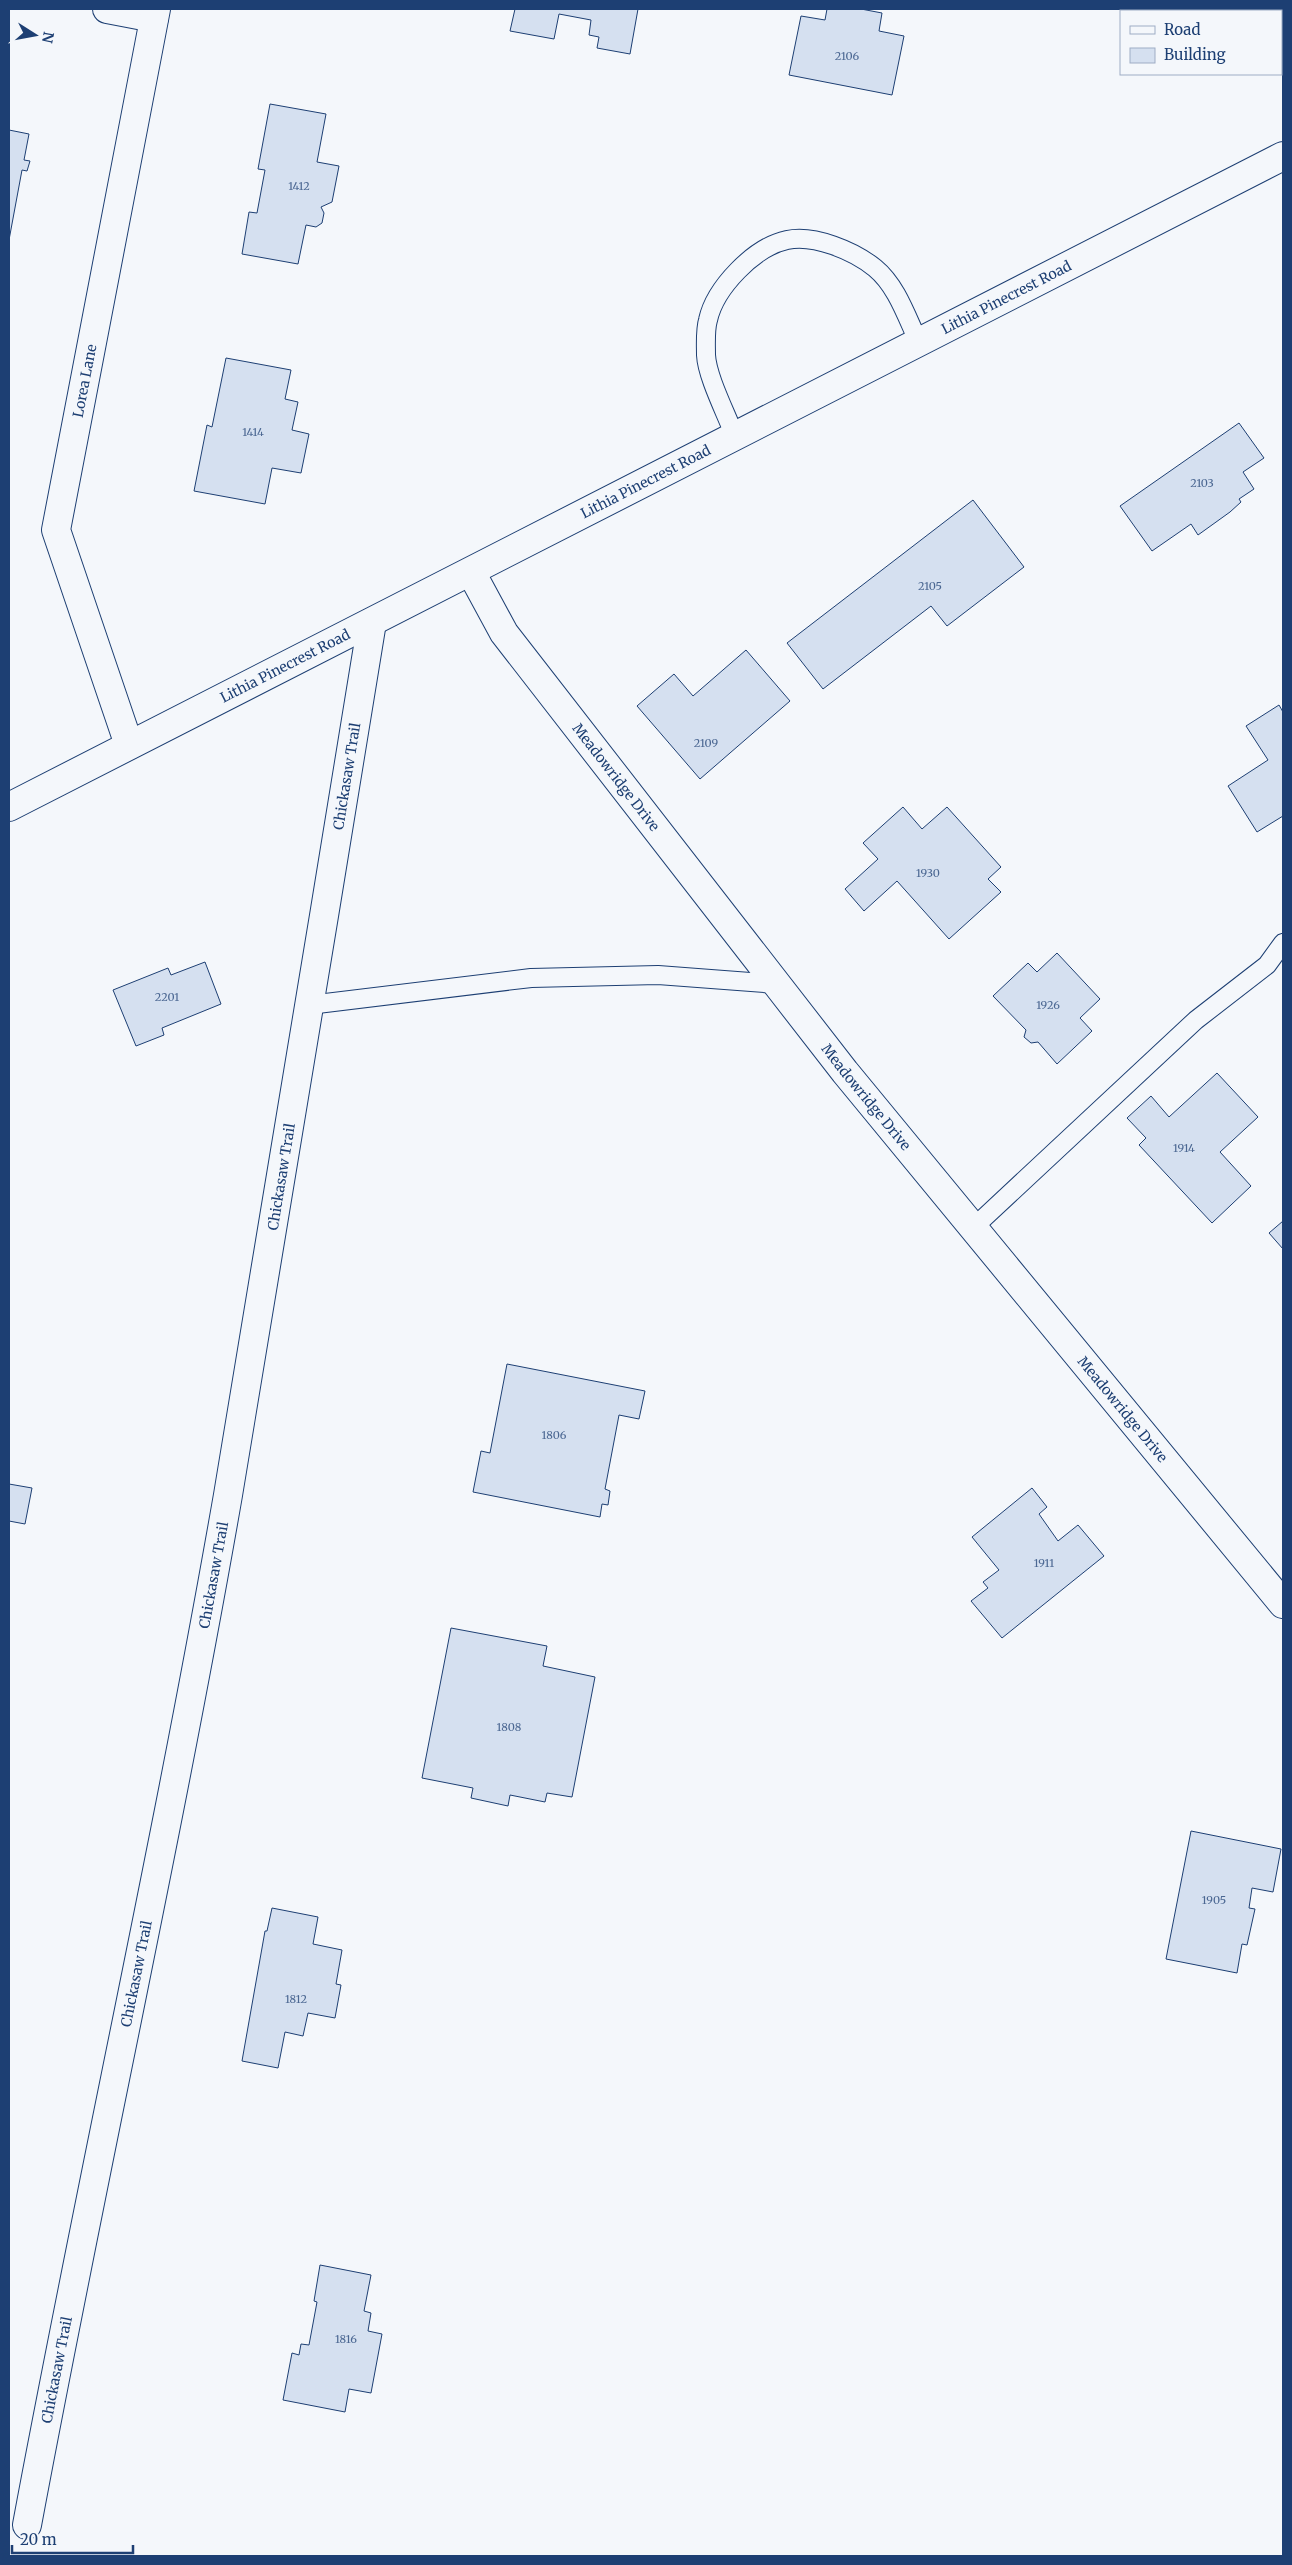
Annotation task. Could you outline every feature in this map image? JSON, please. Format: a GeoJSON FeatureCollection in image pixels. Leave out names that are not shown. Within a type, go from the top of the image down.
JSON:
{"type":"FeatureCollection","features":[{"type":"Feature","properties":{"kind":"street"},"geometry":{"type":"LineString","coordinates":[[107,9],[155,13]]}},
{"type":"Feature","properties":{"kind":"street","name":"Lorea Lane"},"geometry":{"type":"LineString","coordinates":[[129,745],[56,530],[155,13]]}},
{"type":"Feature","properties":{"kind":"street","name":"Lithia Pinecrest Road"},"geometry":{"type":"LineString","coordinates":[[9,807],[1283,156]]}},
{"type":"Feature","properties":{"kind":"street","name":"Meadowridge Drive"},"geometry":{"type":"LineString","coordinates":[[470,572],[504,633],[776,984],[973,1228],[1283,1604]]}},
{"type":"Feature","properties":{"kind":"street","name":"Chickasaw Trail"},"geometry":{"type":"LineString","coordinates":[[28,2525],[70,2302],[176,1770],[227,1497],[372,622]]}},
{"type":"Feature","properties":{"kind":"lane"},"geometry":{"type":"LineString","coordinates":[[736,437],[706,356],[708,320],[718,296],[736,272],[768,246],[788,239],[812,238],[840,248],[875,268],[896,294],[919,343]]}},
{"type":"Feature","properties":{"kind":"lane"},"geometry":{"type":"LineString","coordinates":[[973,1228],[1196,1020],[1267,965],[1283,943]]}},
{"type":"Feature","properties":{"kind":"lane"},"geometry":{"type":"LineString","coordinates":[[308,1006],[531,978],[658,975],[776,984]]}},
{"type":"Feature","properties":{"kind":"building"},"geometry":{"type":"Polygon","coordinates":[[[515,9],[638,9],[630,54],[597,48],[599,37],[589,35],[591,20],[559,14],[554,39],[510,31],[515,9]]]}},
{"type":"Feature","properties":{"kind":"building"},"geometry":{"type":"Polygon","coordinates":[[[827,9],[861,9],[882,13],[879,31],[904,36],[892,95],[789,75],[801,16],[825,20],[827,9]]]}},
{"type":"Feature","properties":{"kind":"building"},"geometry":{"type":"Polygon","coordinates":[[[270,104],[326,114],[317,162],[339,166],[332,202],[321,207],[324,213],[322,223],[316,227],[306,225],[298,264],[242,254],[249,212],[257,213],[265,170],[258,169],[270,104]]]}},
{"type":"Feature","properties":{"kind":"building"},"geometry":{"type":"Polygon","coordinates":[[[9,130],[29,134],[24,160],[30,161],[27,171],[22,170],[9,240],[9,130]]]}},
{"type":"Feature","properties":{"kind":"building"},"geometry":{"type":"Polygon","coordinates":[[[226,358],[291,370],[285,399],[298,402],[292,430],[309,434],[301,473],[272,468],[265,504],[194,491],[207,425],[212,427],[226,358]]]}},
{"type":"Feature","properties":{"kind":"building"},"geometry":{"type":"Polygon","coordinates":[[[1239,423],[1264,458],[1243,472],[1254,489],[1239,499],[1241,502],[1230,512],[1198,535],[1191,524],[1152,551],[1120,506],[1239,423]]]}},
{"type":"Feature","properties":{"kind":"building"},"geometry":{"type":"Polygon","coordinates":[[[973,500],[1024,567],[947,626],[931,606],[823,689],[787,643],[973,500]]]}},
{"type":"Feature","properties":{"kind":"building"},"geometry":{"type":"Polygon","coordinates":[[[746,650],[790,701],[700,779],[637,706],[674,674],[693,696],[746,650]]]}},
{"type":"Feature","properties":{"kind":"building"},"geometry":{"type":"Polygon","coordinates":[[[1279,705],[1283,712],[1283,816],[1257,832],[1228,786],[1268,760],[1246,726],[1279,705]]]}},
{"type":"Feature","properties":{"kind":"building"},"geometry":{"type":"Polygon","coordinates":[[[903,807],[922,829],[947,807],[1001,867],[988,879],[1001,892],[949,939],[897,881],[864,911],[845,889],[878,859],[863,843],[903,807]]]}},
{"type":"Feature","properties":{"kind":"building"},"geometry":{"type":"Polygon","coordinates":[[[1057,953],[1100,999],[1080,1018],[1092,1031],[1057,1064],[1038,1042],[1031,1043],[1024,1037],[1026,1030],[993,996],[1028,963],[1037,972],[1057,953]]]}},
{"type":"Feature","properties":{"kind":"building"},"geometry":{"type":"Polygon","coordinates":[[[205,962],[221,1004],[162,1028],[164,1035],[136,1046],[113,990],[168,968],[171,975],[205,962]]]}},
{"type":"Feature","properties":{"kind":"building"},"geometry":{"type":"Polygon","coordinates":[[[1217,1073],[1258,1117],[1220,1152],[1251,1186],[1212,1223],[1139,1145],[1146,1138],[1127,1118],[1151,1096],[1169,1117],[1217,1073]]]}},
{"type":"Feature","properties":{"kind":"building"},"geometry":{"type":"Polygon","coordinates":[[[1283,1221],[1283,1249],[1269,1233],[1283,1221]]]}},
{"type":"Feature","properties":{"kind":"building"},"geometry":{"type":"Polygon","coordinates":[[[507,1364],[645,1391],[639,1419],[619,1415],[605,1489],[610,1491],[608,1505],[602,1504],[600,1517],[473,1492],[481,1451],[490,1453],[507,1364]]]}},
{"type":"Feature","properties":{"kind":"building"},"geometry":{"type":"Polygon","coordinates":[[[9,1484],[32,1488],[25,1524],[9,1521],[9,1484]]]}},
{"type":"Feature","properties":{"kind":"building"},"geometry":{"type":"Polygon","coordinates":[[[1032,1488],[1047,1507],[1039,1514],[1058,1541],[1078,1525],[1104,1556],[1002,1638],[971,1601],[988,1588],[983,1582],[999,1570],[972,1537],[1032,1488]]]}},
{"type":"Feature","properties":{"kind":"building"},"geometry":{"type":"Polygon","coordinates":[[[451,1628],[547,1646],[543,1666],[595,1677],[572,1797],[547,1793],[545,1802],[510,1795],[508,1806],[471,1798],[473,1788],[422,1778],[451,1628]]]}},
{"type":"Feature","properties":{"kind":"building"},"geometry":{"type":"Polygon","coordinates":[[[1191,1831],[1281,1849],[1273,1892],[1252,1888],[1249,1908],[1255,1909],[1247,1945],[1242,1944],[1237,1973],[1166,1959],[1191,1831]]]}},
{"type":"Feature","properties":{"kind":"building"},"geometry":{"type":"Polygon","coordinates":[[[272,1908],[318,1917],[313,1944],[342,1950],[336,1984],[341,1985],[335,2018],[308,2013],[303,2036],[285,2032],[278,2068],[242,2061],[265,1931],[267,1931],[272,1908]]]}},
{"type":"Feature","properties":{"kind":"building"},"geometry":{"type":"Polygon","coordinates":[[[320,2265],[371,2275],[364,2311],[371,2313],[368,2331],[382,2334],[371,2393],[349,2389],[345,2412],[283,2400],[292,2353],[299,2355],[301,2344],[309,2345],[317,2302],[314,2301],[320,2265]]]}}]}
